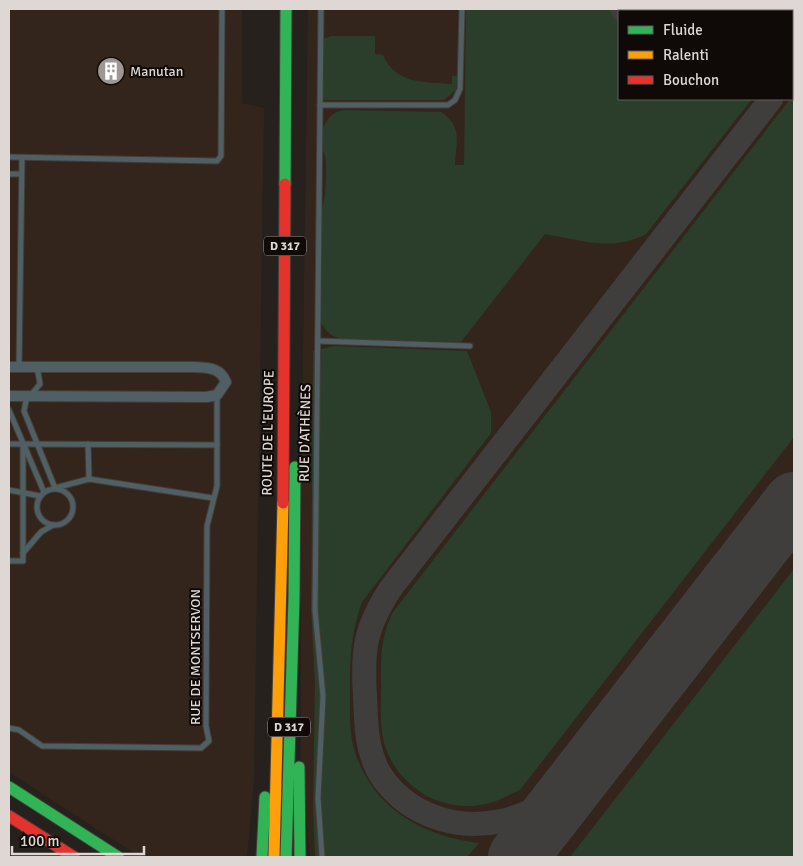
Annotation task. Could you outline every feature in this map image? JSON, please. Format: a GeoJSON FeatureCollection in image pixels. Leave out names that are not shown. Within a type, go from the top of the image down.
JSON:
{"type":"FeatureCollection","features":[{"type":"Feature","properties":{"kind":"main road","name":"ROUTE DE L'EUROPE"},"geometry":{"type":"LineString","coordinates":[[274,857],[280,601],[286,9]]}},
{"type":"Feature","properties":{"kind":"main road","name":"ROUTE DE L'EUROPE"},"geometry":{"type":"LineString","coordinates":[[286,857],[294,598],[297,9]]}},
{"type":"Feature","properties":{"kind":"main road"},"geometry":{"type":"LineString","coordinates":[[294,598],[298,607],[301,857]]}},
{"type":"Feature","properties":{"kind":"main road"},"geometry":{"type":"LineString","coordinates":[[262,857],[271,608],[280,601]]}},
{"type":"Feature","properties":{"kind":"main road"},"geometry":{"type":"LineString","coordinates":[[9,787],[120,857]]}},
{"type":"Feature","properties":{"kind":"main road"},"geometry":{"type":"LineString","coordinates":[[9,816],[74,857]]}},
{"type":"Feature","properties":{"kind":"main road"},"geometry":{"type":"LineString","coordinates":[[258,857],[264,817]]}},
{"type":"Feature","properties":{"kind":"street"},"geometry":{"type":"LineString","coordinates":[[9,396],[217,395],[226,382],[224,376],[216,369],[14,367]]}},
{"type":"Feature","properties":{"kind":"lane"},"geometry":{"type":"LineString","coordinates":[[9,157],[217,161],[221,156],[222,9]]}},
{"type":"Feature","properties":{"kind":"lane","name":"RUE D'ATHÈNES"},"geometry":{"type":"LineString","coordinates":[[321,9],[315,610],[323,696],[318,798],[322,857]]}},
{"type":"Feature","properties":{"kind":"lane"},"geometry":{"type":"LineString","coordinates":[[320,105],[448,105],[455,100],[460,89],[462,9]]}},
{"type":"Feature","properties":{"kind":"lane"},"geometry":{"type":"LineString","coordinates":[[14,367],[22,158]]}},
{"type":"Feature","properties":{"kind":"lane"},"geometry":{"type":"LineString","coordinates":[[9,174],[20,174]]}},
{"type":"Feature","properties":{"kind":"lane"},"geometry":{"type":"LineString","coordinates":[[318,342],[470,346]]}},
{"type":"Feature","properties":{"kind":"lane"},"geometry":{"type":"LineString","coordinates":[[23,553],[41,532],[70,518],[74,508],[73,502],[66,492],[55,488],[24,411],[24,405],[40,384],[37,367]]}},
{"type":"Feature","properties":{"kind":"lane","name":"RUE DE MONTSERVON"},"geometry":{"type":"LineString","coordinates":[[9,728],[19,730],[42,746],[201,748],[209,741],[206,726],[207,526],[217,486],[217,395]]}},
{"type":"Feature","properties":{"kind":"lane"},"geometry":{"type":"LineString","coordinates":[[9,410],[42,494],[37,503],[39,515],[47,524],[54,525]]}},
{"type":"Feature","properties":{"kind":"lane"},"geometry":{"type":"LineString","coordinates":[[9,444],[217,445]]}},
{"type":"Feature","properties":{"kind":"lane"},"geometry":{"type":"LineString","coordinates":[[9,561],[23,561],[23,444]]}},
{"type":"Feature","properties":{"kind":"lane"},"geometry":{"type":"LineString","coordinates":[[88,444],[89,478]]}},
{"type":"Feature","properties":{"kind":"lane"},"geometry":{"type":"LineString","coordinates":[[9,490],[42,494],[89,478],[213,498]]}},
{"type":"Feature","properties":{"kind":"shaded area"},"geometry":{"type":"Polygon","coordinates":[[[9,9],[242,9],[242,103],[264,108],[254,781],[247,857],[140,857],[9,772],[9,9]]]}},
{"type":"Feature","properties":{"kind":"shaded area"},"geometry":{"type":"Polygon","coordinates":[[[308,9],[794,9],[794,857],[310,857],[301,763],[301,493],[308,9]]]}},
{"type":"Feature","properties":{"kind":"green space"},"geometry":{"type":"Polygon","coordinates":[[[466,9],[794,9],[793,46],[793,10],[618,10],[618,100],[751,100],[646,234],[622,242],[596,243],[545,234],[461,342],[341,339],[327,331],[321,322],[322,210],[326,168],[322,135],[328,119],[343,110],[441,112],[453,123],[457,135],[455,165],[464,165],[466,9]]]}},
{"type":"Feature","properties":{"kind":"green space"},"geometry":{"type":"Polygon","coordinates":[[[331,36],[375,36],[375,54],[383,55],[395,71],[412,80],[432,83],[452,84],[452,76],[457,76],[456,90],[444,100],[325,100],[322,97],[323,39],[331,36]]]}},
{"type":"Feature","properties":{"kind":"green space"},"geometry":{"type":"Polygon","coordinates":[[[794,94],[794,437],[520,790],[494,802],[467,806],[449,804],[433,799],[405,779],[394,765],[386,749],[382,732],[382,648],[393,612],[789,100],[793,100],[794,94]]]}},
{"type":"Feature","properties":{"kind":"green space"},"geometry":{"type":"Polygon","coordinates":[[[334,346],[467,351],[491,412],[491,433],[362,602],[355,626],[351,659],[351,731],[355,752],[363,772],[387,804],[403,816],[439,834],[479,843],[467,857],[315,857],[313,810],[315,683],[311,609],[313,351],[334,346]]]}},
{"type":"Feature","properties":{"kind":"green space"},"geometry":{"type":"Polygon","coordinates":[[[794,569],[794,857],[570,857],[794,569]]]}},
{"type":"Feature","properties":{"kind":"taxiway"},"geometry":{"type":"LineString","coordinates":[[579,779],[541,806],[499,821],[478,824],[456,822],[434,817],[412,806],[401,798],[381,776],[370,747],[366,722],[364,680],[367,639],[382,602],[391,588],[770,100]]}},
{"type":"Feature","properties":{"kind":"runway"},"geometry":{"type":"LineString","coordinates":[[518,857],[794,502]]}},
{"type":"Feature","properties":{"kind":"traffic: fast"},"geometry":{"type":"LineString","coordinates":[[285,184],[286,9]]}},
{"type":"Feature","properties":{"kind":"traffic: fast"},"geometry":{"type":"LineString","coordinates":[[286,857],[294,598],[295,467]]}},
{"type":"Feature","properties":{"kind":"traffic: fast"},"geometry":{"type":"LineString","coordinates":[[299,767],[300,857]]}},
{"type":"Feature","properties":{"kind":"traffic: fast"},"geometry":{"type":"LineString","coordinates":[[9,787],[118,857]]}},
{"type":"Feature","properties":{"kind":"traffic: fast"},"geometry":{"type":"LineString","coordinates":[[262,857],[265,797]]}},
{"type":"Feature","properties":{"kind":"traffic: slow"},"geometry":{"type":"LineString","coordinates":[[274,857],[283,503]]}},
{"type":"Feature","properties":{"kind":"traffic: jam"},"geometry":{"type":"LineString","coordinates":[[283,503],[285,184]]}},
{"type":"Feature","properties":{"kind":"traffic: jam"},"geometry":{"type":"LineString","coordinates":[[9,816],[74,857]]}},
{"type":"Feature","properties":{"kind":"place","name":"Manutan"},"geometry":{"type":"Point","coordinates":[111,71]}}]}
